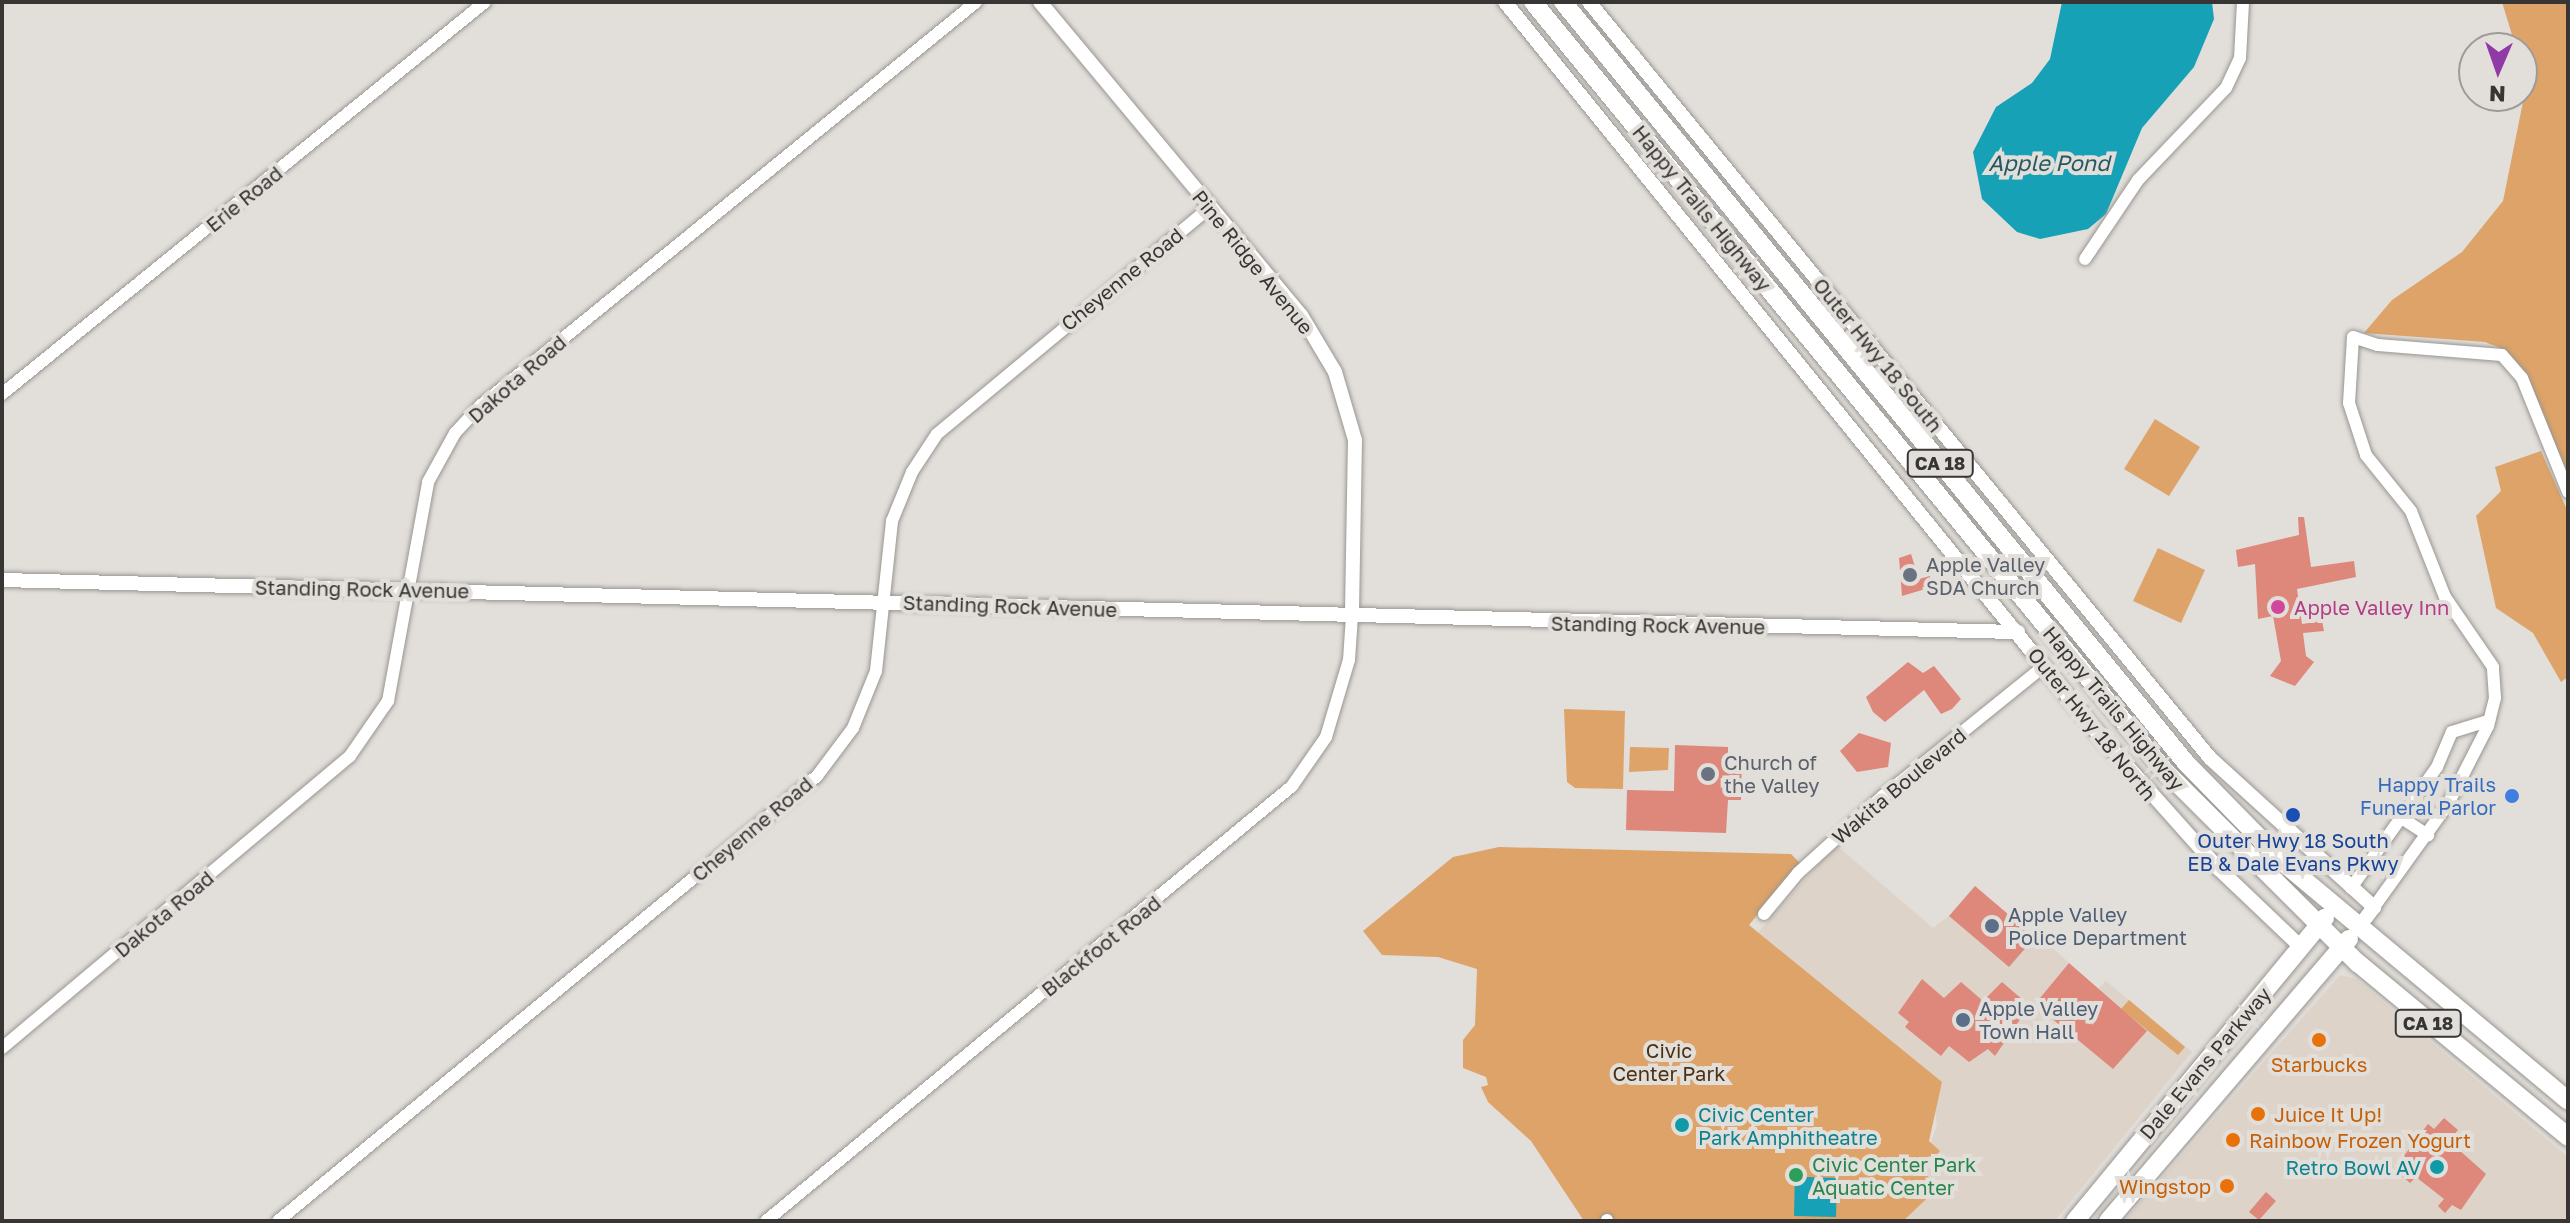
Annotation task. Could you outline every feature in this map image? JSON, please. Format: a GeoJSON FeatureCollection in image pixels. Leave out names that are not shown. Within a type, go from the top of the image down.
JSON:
{"type":"FeatureCollection","features":[{"type":"Feature","properties":{"kind":"main road","name":"Happy Trails Highway"},"geometry":{"type":"LineString","coordinates":[[1533,2],[2164,770],[2341,948],[2568,1137]]}},
{"type":"Feature","properties":{"kind":"main road","name":"Happy Trails Highway"},"geometry":{"type":"LineString","coordinates":[[1563,2],[2186,763],[2249,831],[2335,907],[2568,1101]]}},
{"type":"Feature","properties":{"kind":"main road","name":"Dale Evans Parkway"},"geometry":{"type":"LineString","coordinates":[[2075,1221],[2335,907]]}},
{"type":"Feature","properties":{"kind":"main road","name":"Dale Evans Parkway"},"geometry":{"type":"LineString","coordinates":[[2108,1221],[2359,927]]}},
{"type":"Feature","properties":{"kind":"street","name":"Erie Road"},"geometry":{"type":"LineString","coordinates":[[2,394],[485,2]]}},
{"type":"Feature","properties":{"kind":"street","name":"Dakota Road"},"geometry":{"type":"LineString","coordinates":[[2,1048],[350,756],[388,701],[428,482],[455,433],[480,406],[976,2]]}},
{"type":"Feature","properties":{"kind":"street","name":"Pine Ridge Avenue"},"geometry":{"type":"LineString","coordinates":[[1040,2],[1301,315],[1335,372],[1355,440],[1352,616]]}},
{"type":"Feature","properties":{"kind":"street","name":"Outer Hwy 18 North"},"geometry":{"type":"LineString","coordinates":[[1505,2],[2153,799],[2301,947]]}},
{"type":"Feature","properties":{"kind":"street","name":"Outer Hwy 18 South"},"geometry":{"type":"LineString","coordinates":[[1589,2],[2210,758],[2374,907]]}},
{"type":"Feature","properties":{"kind":"street"},"geometry":{"type":"LineString","coordinates":[[2085,259],[2138,180],[2226,88],[2240,58],[2243,2]]}},
{"type":"Feature","properties":{"kind":"street","name":"Cheyenne Road"},"geometry":{"type":"LineString","coordinates":[[278,1221],[817,776],[853,728],[876,671],[880,602],[892,521],[912,472],[937,434],[1209,208]]}},
{"type":"Feature","properties":{"kind":"street"},"geometry":{"type":"LineString","coordinates":[[2359,927],[2428,835],[2489,721],[2493,667],[2445,597],[2411,511],[2366,455],[2349,403],[2353,337],[2378,345],[2502,355],[2522,378],[2568,492]]}},
{"type":"Feature","properties":{"kind":"street","name":"Standing Rock Avenue"},"geometry":{"type":"LineString","coordinates":[[2,580],[2018,632]]}},
{"type":"Feature","properties":{"kind":"street","name":"Blackfoot Road"},"geometry":{"type":"LineString","coordinates":[[766,1221],[1292,786],[1326,737],[1349,660],[1352,616]]}},
{"type":"Feature","properties":{"kind":"street","name":"Wakita Boulevard"},"geometry":{"type":"LineString","coordinates":[[1764,914],[1798,873],[1883,796],[2043,667]]}},
{"type":"Feature","properties":{"kind":"street"},"geometry":{"type":"LineString","coordinates":[[2335,907],[2403,819],[2452,732],[2489,721]]}},
{"type":"Feature","properties":{"kind":"street"},"geometry":{"type":"LineString","coordinates":[[2403,819],[2428,835]]}},
{"type":"Feature","properties":{"kind":"shaded area"},"geometry":{"type":"Polygon","coordinates":[[[1836,845],[1933,928],[1949,916],[2009,967],[2037,934],[2098,989],[2106,981],[2192,1052],[2055,1221],[1903,1221],[1924,1195],[1921,1171],[1937,1125],[1934,1101],[1941,1082],[1758,932],[1836,845]]]}},
{"type":"Feature","properties":{"kind":"shaded area"},"geometry":{"type":"Polygon","coordinates":[[[2340,975],[2356,979],[2568,1157],[2568,1221],[2124,1221],[2340,975]]]}},
{"type":"Feature","properties":{"kind":"green space"},"geometry":{"type":"Polygon","coordinates":[[[2502,2],[2568,2],[2568,478],[2520,368],[2503,349],[2485,342],[2364,333],[2392,300],[2462,252],[2503,201],[2521,112],[2538,112],[2538,32],[2511,32],[2502,2]]]}},
{"type":"Feature","properties":{"kind":"green space"},"geometry":{"type":"Polygon","coordinates":[[[2155,419],[2200,447],[2169,496],[2124,469],[2155,419]]]}},
{"type":"Feature","properties":{"kind":"green space"},"geometry":{"type":"Polygon","coordinates":[[[2541,451],[2568,512],[2568,677],[2561,682],[2533,633],[2496,608],[2476,516],[2501,491],[2495,467],[2541,451]]]}},
{"type":"Feature","properties":{"kind":"green space"},"geometry":{"type":"Polygon","coordinates":[[[2158,548],[2205,570],[2181,623],[2133,601],[2158,548]]]}},
{"type":"Feature","properties":{"kind":"green space"},"geometry":{"type":"Polygon","coordinates":[[[1564,709],[1625,711],[1623,789],[1575,788],[1567,782],[1564,709]]]}},
{"type":"Feature","properties":{"kind":"green space"},"geometry":{"type":"Polygon","coordinates":[[[1630,747],[1669,748],[1668,770],[1629,772],[1630,747]]]}},
{"type":"Feature","properties":{"kind":"green space","name":"Civic Center Park"},"geometry":{"type":"Polygon","coordinates":[[[1499,847],[1791,854],[1800,863],[1749,925],[1942,1082],[1929,1141],[1940,1151],[1922,1171],[1939,1187],[1903,1221],[1584,1221],[1531,1141],[1488,1102],[1481,1087],[1488,1085],[1486,1077],[1463,1068],[1463,1040],[1475,1025],[1477,969],[1438,957],[1382,955],[1363,931],[1453,857],[1499,847]]]}},
{"type":"Feature","properties":{"kind":"green space"},"geometry":{"type":"Polygon","coordinates":[[[2129,1000],[2185,1047],[2178,1055],[2121,1009],[2129,1000]]]}},
{"type":"Feature","properties":{"kind":"water","name":"Apple Pond"},"geometry":{"type":"Polygon","coordinates":[[[2062,2],[2212,2],[2214,19],[2194,67],[2142,128],[2106,214],[2088,229],[2040,239],[2017,232],[1982,199],[1973,152],[1996,107],[2032,83],[2050,59],[2062,2]]]}},
{"type":"Feature","properties":{"kind":"water"},"geometry":{"type":"Polygon","coordinates":[[[1795,1168],[1805,1168],[1806,1177],[1837,1178],[1836,1217],[1794,1216],[1795,1168]]]}},
{"type":"Feature","properties":{"kind":"building","name":"Apple Valley Inn"},"geometry":{"type":"Polygon","coordinates":[[[2298,517],[2304,517],[2311,567],[2354,561],[2356,577],[2297,589],[2302,624],[2322,621],[2324,631],[2303,633],[2306,656],[2314,662],[2295,686],[2270,676],[2281,661],[2273,616],[2258,619],[2255,564],[2238,567],[2236,550],[2299,535],[2298,517]]]}},
{"type":"Feature","properties":{"kind":"building","name":"Apple Valley SDA Church"},"geometry":{"type":"Polygon","coordinates":[[[1911,554],[1919,579],[1930,576],[1932,587],[1902,596],[1899,558],[1911,554]]]}},
{"type":"Feature","properties":{"kind":"building"},"geometry":{"type":"Polygon","coordinates":[[[1908,662],[1923,673],[1934,666],[1961,699],[1952,709],[1941,714],[1924,690],[1885,722],[1873,712],[1866,697],[1908,662]]]}},
{"type":"Feature","properties":{"kind":"building","name":"Church of the Valley"},"geometry":{"type":"Polygon","coordinates":[[[1859,733],[1891,743],[1888,767],[1857,772],[1840,751],[1859,733]]]}},
{"type":"Feature","properties":{"kind":"building","name":"Church of the Valley"},"geometry":{"type":"Polygon","coordinates":[[[1675,745],[1728,747],[1728,757],[1742,757],[1741,800],[1728,800],[1726,833],[1626,830],[1627,790],[1674,791],[1675,745]]]}},
{"type":"Feature","properties":{"kind":"building","name":"Apple Valley Police Department"},"geometry":{"type":"Polygon","coordinates":[[[1975,886],[2035,937],[2009,967],[1949,916],[1975,886]]]}},
{"type":"Feature","properties":{"kind":"building"},"geometry":{"type":"Polygon","coordinates":[[[2069,963],[2147,1031],[2113,1069],[2049,1016],[2055,1009],[2040,998],[2069,963]]]}},
{"type":"Feature","properties":{"kind":"building","name":"Apple Valley Town Hall"},"geometry":{"type":"Polygon","coordinates":[[[1922,979],[1944,998],[1961,982],[1983,1001],[2002,982],[2023,1000],[2015,1013],[2021,1018],[1995,1056],[1988,1049],[1969,1062],[1949,1046],[1941,1056],[1905,1027],[1909,1022],[1898,1013],[1922,979]]]}},
{"type":"Feature","properties":{"kind":"building","name":"Retro Bowl AV"},"geometry":{"type":"Polygon","coordinates":[[[2444,1118],[2458,1130],[2449,1141],[2486,1174],[2461,1210],[2452,1205],[2445,1213],[2438,1206],[2444,1199],[2416,1177],[2410,1183],[2394,1169],[2428,1124],[2434,1129],[2444,1118]]]}},
{"type":"Feature","properties":{"kind":"building"},"geometry":{"type":"Polygon","coordinates":[[[2266,1192],[2276,1201],[2259,1220],[2249,1212],[2266,1192]]]}},
{"type":"Feature","properties":{"kind":"place","name":"Apple Valley SDA Church"},"geometry":{"type":"Point","coordinates":[1910,575]}},
{"type":"Feature","properties":{"kind":"place","name":"Apple Valley Inn"},"geometry":{"type":"Point","coordinates":[2278,607]}},
{"type":"Feature","properties":{"kind":"place","name":"Church of the Valley"},"geometry":{"type":"Point","coordinates":[1708,774]}},
{"type":"Feature","properties":{"kind":"place","name":"Happy Trails Funeral Parlor"},"geometry":{"type":"Point","coordinates":[2512,796]}},
{"type":"Feature","properties":{"kind":"place","name":"Outer Hwy 18 South EB & Dale Evans Pkwy"},"geometry":{"type":"Point","coordinates":[2293,815]}},
{"type":"Feature","properties":{"kind":"place","name":"Apple Valley Police Department"},"geometry":{"type":"Point","coordinates":[1992,926]}},
{"type":"Feature","properties":{"kind":"place","name":"Apple Valley Town Hall"},"geometry":{"type":"Point","coordinates":[1963,1020]}},
{"type":"Feature","properties":{"kind":"place","name":"Starbucks"},"geometry":{"type":"Point","coordinates":[2319,1040]}},
{"type":"Feature","properties":{"kind":"place","name":"Juice It Up!"},"geometry":{"type":"Point","coordinates":[2258,1114]}},
{"type":"Feature","properties":{"kind":"place","name":"Civic Center Park Amphitheatre"},"geometry":{"type":"Point","coordinates":[1682,1125]}},
{"type":"Feature","properties":{"kind":"place","name":"Rainbow Frozen Yogurt"},"geometry":{"type":"Point","coordinates":[2233,1140]}},
{"type":"Feature","properties":{"kind":"place","name":"Retro Bowl AV"},"geometry":{"type":"Point","coordinates":[2437,1167]}},
{"type":"Feature","properties":{"kind":"place","name":"Civic Center Park Aquatic Center"},"geometry":{"type":"Point","coordinates":[1796,1175]}},
{"type":"Feature","properties":{"kind":"place","name":"Wingstop"},"geometry":{"type":"Point","coordinates":[2227,1186]}}]}
